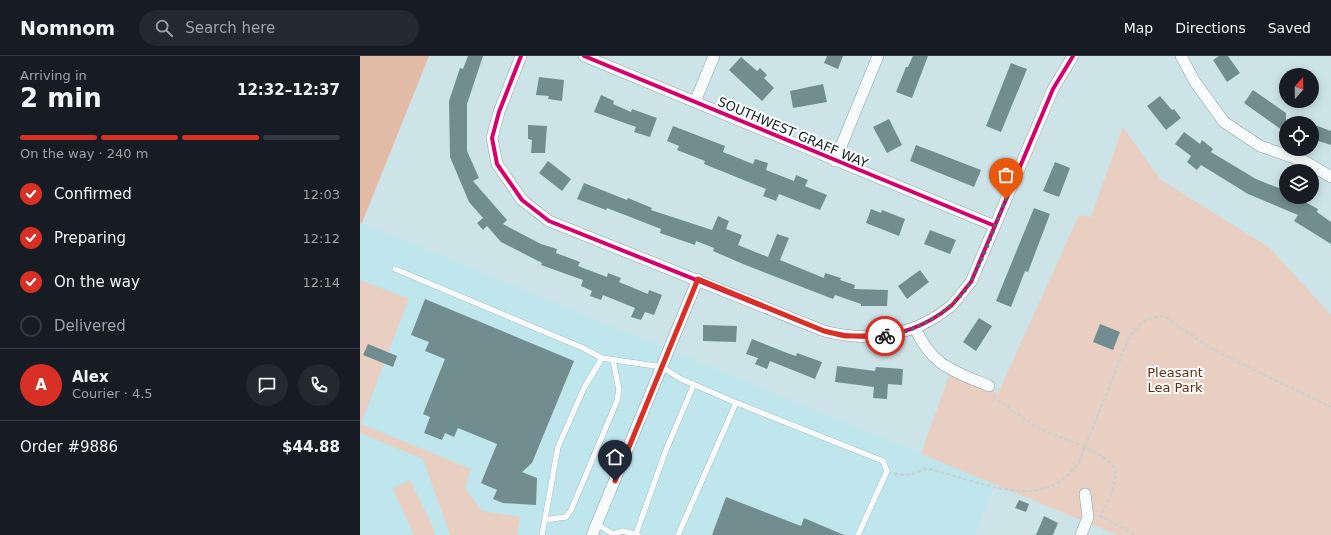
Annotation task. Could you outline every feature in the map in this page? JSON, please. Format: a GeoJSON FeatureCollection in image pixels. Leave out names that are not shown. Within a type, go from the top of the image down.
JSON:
{"type":"FeatureCollection","features":[{"type":"Feature","properties":{"kind":"street"},"geometry":{"type":"LineString","coordinates":[[521,56],[499,112],[492,138],[497,164],[522,200],[550,221],[698,279],[824,331],[845,336],[888,336],[915,328],[933,319],[952,305],[971,282],[1053,89],[1073,56]]}},
{"type":"Feature","properties":{"kind":"street","name":"SOUTHWEST GRAFF WAY"},"geometry":{"type":"LineString","coordinates":[[584,56],[994,226]]}},
{"type":"Feature","properties":{"kind":"street"},"geometry":{"type":"LineString","coordinates":[[695,102],[714,56]]}},
{"type":"Feature","properties":{"kind":"street"},"geometry":{"type":"LineString","coordinates":[[835,161],[878,56]]}},
{"type":"Feature","properties":{"kind":"street"},"geometry":{"type":"LineString","coordinates":[[1180,56],[1195,82],[1224,122],[1260,146],[1306,162],[1331,177]]}},
{"type":"Feature","properties":{"kind":"street"},"geometry":{"type":"LineString","coordinates":[[592,535],[698,279]]}},
{"type":"Feature","properties":{"kind":"street"},"geometry":{"type":"LineString","coordinates":[[915,328],[923,346],[947,369],[989,386]]}},
{"type":"Feature","properties":{"kind":"street"},"geometry":{"type":"LineString","coordinates":[[1081,535],[1088,517],[1085,494]]}},
{"type":"Feature","properties":{"kind":"lane"},"geometry":{"type":"LineString","coordinates":[[395,269],[583,348],[602,358],[662,367],[694,384],[736,402],[883,461],[888,471],[858,535]]}},
{"type":"Feature","properties":{"kind":"lane"},"geometry":{"type":"LineString","coordinates":[[542,535],[558,448],[584,388],[602,358]]}},
{"type":"Feature","properties":{"kind":"lane"},"geometry":{"type":"LineString","coordinates":[[544,520],[566,517],[571,510],[617,401],[619,390],[613,360]]}},
{"type":"Feature","properties":{"kind":"lane"},"geometry":{"type":"LineString","coordinates":[[597,524],[612,534],[622,531],[637,535],[666,450],[694,384]]}},
{"type":"Feature","properties":{"kind":"lane"},"geometry":{"type":"LineString","coordinates":[[678,535],[736,402]]}},
{"type":"Feature","properties":{"kind":"path"},"geometry":{"type":"LineString","coordinates":[[888,471],[904,475],[927,469],[981,484],[1030,491],[1044,490],[1055,486],[1073,472],[1079,462],[1128,340],[1137,325],[1150,318],[1164,316],[1210,348],[1331,406]]}},
{"type":"Feature","properties":{"kind":"path"},"geometry":{"type":"LineString","coordinates":[[989,386],[989,393],[1040,429],[1084,447],[1109,462],[1115,470],[1116,480],[1100,516],[1136,535]]}},
{"type":"Feature","properties":{"kind":"shaded area"},"geometry":{"type":"Polygon","coordinates":[[[360,56],[429,56],[362,223],[360,222],[360,56]]]}},
{"type":"Feature","properties":{"kind":"shaded area"},"geometry":{"type":"Polygon","coordinates":[[[362,223],[995,484],[975,535],[360,535],[360,228],[362,223]]]}},
{"type":"Feature","properties":{"kind":"green space","name":"Pleasant Lea Park"},"geometry":{"type":"Polygon","coordinates":[[[1123,127],[1161,180],[1270,248],[1331,315],[1331,535],[1117,535],[921,454],[950,373],[998,393],[1079,215],[1091,217],[1123,127]]]}},
{"type":"Feature","properties":{"kind":"green space"},"geometry":{"type":"Polygon","coordinates":[[[360,280],[409,299],[361,424],[471,469],[465,488],[482,511],[520,517],[517,535],[450,535],[423,459],[360,433],[360,280]]]}},
{"type":"Feature","properties":{"kind":"green space"},"geometry":{"type":"Polygon","coordinates":[[[410,480],[432,525],[435,535],[414,535],[393,489],[410,480]]]}},
{"type":"Feature","properties":{"kind":"building"},"geometry":{"type":"Polygon","coordinates":[[[468,56],[483,56],[467,104],[467,151],[479,178],[473,181],[507,220],[503,224],[541,244],[557,249],[556,253],[580,262],[578,266],[607,277],[608,273],[621,278],[619,282],[648,294],[649,290],[662,295],[654,315],[645,312],[641,320],[631,317],[635,308],[603,295],[601,300],[590,296],[592,291],[581,286],[583,280],[541,265],[542,263],[501,242],[487,226],[483,230],[477,223],[483,218],[469,202],[450,157],[449,101],[460,68],[463,69],[468,56]]]}},
{"type":"Feature","properties":{"kind":"building"},"geometry":{"type":"Polygon","coordinates":[[[827,56],[843,56],[838,69],[824,63],[827,56]]]}},
{"type":"Feature","properties":{"kind":"building"},"geometry":{"type":"Polygon","coordinates":[[[913,56],[928,56],[912,98],[896,92],[906,67],[908,67],[913,56]]]}},
{"type":"Feature","properties":{"kind":"building"},"geometry":{"type":"Polygon","coordinates":[[[1219,56],[1228,56],[1240,73],[1227,82],[1213,60],[1219,56]]]}},
{"type":"Feature","properties":{"kind":"building"},"geometry":{"type":"Polygon","coordinates":[[[741,57],[757,71],[760,68],[767,75],[764,78],[774,88],[762,101],[729,70],[741,57]]]}},
{"type":"Feature","properties":{"kind":"building"},"geometry":{"type":"Polygon","coordinates":[[[1011,63],[1027,69],[1001,132],[986,126],[1011,63]]]}},
{"type":"Feature","properties":{"kind":"building"},"geometry":{"type":"Polygon","coordinates":[[[539,77],[564,80],[562,101],[548,99],[549,96],[536,95],[539,77]]]}},
{"type":"Feature","properties":{"kind":"building"},"geometry":{"type":"Polygon","coordinates":[[[823,84],[827,102],[793,108],[790,91],[823,84]]]}},
{"type":"Feature","properties":{"kind":"building"},"geometry":{"type":"Polygon","coordinates":[[[1253,90],[1286,113],[1286,116],[1279,116],[1279,128],[1244,103],[1253,90]]]}},
{"type":"Feature","properties":{"kind":"building"},"geometry":{"type":"Polygon","coordinates":[[[601,95],[614,101],[613,104],[631,112],[632,109],[657,118],[650,137],[634,132],[636,127],[594,112],[601,95]]]}},
{"type":"Feature","properties":{"kind":"building"},"geometry":{"type":"Polygon","coordinates":[[[1160,96],[1181,118],[1166,130],[1147,106],[1160,96]]]}},
{"type":"Feature","properties":{"kind":"building"},"geometry":{"type":"Polygon","coordinates":[[[889,119],[902,145],[887,153],[873,127],[889,119]]]}},
{"type":"Feature","properties":{"kind":"building"},"geometry":{"type":"Polygon","coordinates":[[[528,125],[547,126],[545,153],[531,153],[532,140],[528,139],[528,125]]]}},
{"type":"Feature","properties":{"kind":"building"},"geometry":{"type":"Polygon","coordinates":[[[673,126],[725,146],[723,152],[753,164],[755,159],[768,163],[766,170],[794,181],[796,175],[808,180],[805,186],[827,195],[820,210],[779,194],[776,201],[763,196],[766,189],[704,164],[705,161],[677,150],[679,146],[667,141],[673,126]]]}},
{"type":"Feature","properties":{"kind":"building"},"geometry":{"type":"Polygon","coordinates":[[[1319,127],[1331,131],[1331,145],[1319,141],[1319,127]]]}},
{"type":"Feature","properties":{"kind":"building"},"geometry":{"type":"Polygon","coordinates":[[[1184,132],[1200,144],[1202,140],[1213,149],[1211,152],[1256,179],[1279,188],[1279,204],[1309,204],[1318,209],[1317,212],[1331,222],[1331,244],[1294,221],[1298,215],[1248,194],[1201,165],[1197,170],[1187,162],[1191,156],[1175,144],[1184,132]]]}},
{"type":"Feature","properties":{"kind":"building"},"geometry":{"type":"Polygon","coordinates":[[[916,145],[981,170],[974,187],[910,161],[916,145]]]}},
{"type":"Feature","properties":{"kind":"building"},"geometry":{"type":"Polygon","coordinates":[[[548,161],[571,179],[562,191],[539,173],[548,161]]]}},
{"type":"Feature","properties":{"kind":"building"},"geometry":{"type":"Polygon","coordinates":[[[1055,162],[1070,168],[1059,197],[1043,191],[1055,162]]]}},
{"type":"Feature","properties":{"kind":"building"},"geometry":{"type":"Polygon","coordinates":[[[584,183],[627,200],[628,198],[652,208],[651,210],[712,230],[718,216],[729,221],[726,229],[742,235],[738,245],[768,257],[777,234],[789,238],[780,260],[824,278],[825,273],[841,278],[840,280],[855,285],[854,289],[888,290],[887,306],[861,306],[861,304],[835,295],[833,299],[743,264],[713,251],[714,248],[696,241],[695,245],[660,233],[661,229],[607,208],[606,210],[577,199],[584,183]]]}},
{"type":"Feature","properties":{"kind":"building"},"geometry":{"type":"Polygon","coordinates":[[[1034,208],[1050,214],[1028,272],[1025,271],[1011,307],[996,301],[1034,208]]]}},
{"type":"Feature","properties":{"kind":"building"},"geometry":{"type":"Polygon","coordinates":[[[871,209],[881,213],[882,210],[905,219],[899,236],[866,223],[871,209]]]}},
{"type":"Feature","properties":{"kind":"building"},"geometry":{"type":"Polygon","coordinates":[[[930,230],[956,240],[950,254],[924,244],[930,230]]]}},
{"type":"Feature","properties":{"kind":"building"},"geometry":{"type":"Polygon","coordinates":[[[920,270],[929,282],[907,299],[898,286],[920,270]]]}},
{"type":"Feature","properties":{"kind":"building"},"geometry":{"type":"Polygon","coordinates":[[[425,299],[574,361],[532,463],[522,472],[537,478],[536,505],[503,503],[493,499],[497,490],[481,483],[497,444],[458,428],[454,437],[445,433],[442,440],[424,433],[430,417],[423,414],[445,359],[425,351],[429,342],[411,335],[425,299]]]}},
{"type":"Feature","properties":{"kind":"building"},"geometry":{"type":"Polygon","coordinates":[[[979,318],[992,326],[976,351],[963,342],[979,318]]]}},
{"type":"Feature","properties":{"kind":"building"},"geometry":{"type":"Polygon","coordinates":[[[1100,324],[1120,332],[1113,350],[1093,342],[1100,324]]]}},
{"type":"Feature","properties":{"kind":"building"},"geometry":{"type":"Polygon","coordinates":[[[703,325],[737,326],[736,342],[703,341],[703,325]]]}},
{"type":"Feature","properties":{"kind":"building"},"geometry":{"type":"Polygon","coordinates":[[[752,339],[796,356],[797,353],[822,362],[815,379],[770,361],[767,369],[755,364],[758,358],[746,354],[752,339]]]}},
{"type":"Feature","properties":{"kind":"building"},"geometry":{"type":"Polygon","coordinates":[[[368,344],[397,356],[393,367],[363,355],[368,344]]]}},
{"type":"Feature","properties":{"kind":"building"},"geometry":{"type":"Polygon","coordinates":[[[837,366],[875,371],[876,367],[903,369],[902,385],[888,384],[887,399],[873,398],[874,387],[835,382],[837,366]]]}},
{"type":"Feature","properties":{"kind":"building"},"geometry":{"type":"Polygon","coordinates":[[[726,497],[801,526],[804,518],[844,535],[712,535],[726,497]]]}},
{"type":"Feature","properties":{"kind":"building"},"geometry":{"type":"Polygon","coordinates":[[[1019,500],[1029,504],[1026,512],[1015,508],[1019,500]]]}},
{"type":"Feature","properties":{"kind":"building"},"geometry":{"type":"Polygon","coordinates":[[[1044,516],[1058,523],[1053,535],[1036,535],[1044,516]]]}},
{"type":"Feature","properties":{"kind":"cycle path"},"geometry":{"type":"LineString","coordinates":[[521,56],[499,112],[492,138],[497,164],[522,200],[549,221],[824,331],[858,337],[891,335],[922,325],[951,306],[971,282],[1053,89],[1073,56]]}},
{"type":"Feature","properties":{"kind":"cycle path"},"geometry":{"type":"LineString","coordinates":[[584,56],[995,226]]}},
{"type":"Feature","properties":{"kind":"way so far"},"geometry":{"type":"LineString","coordinates":[[885,336],[915,328],[933,319],[952,305],[971,282],[1006,199]]}},
{"type":"Feature","properties":{"kind":"route"},"geometry":{"type":"LineString","coordinates":[[615,481],[698,279],[824,331],[845,336],[865,338],[885,336]]}}]}
